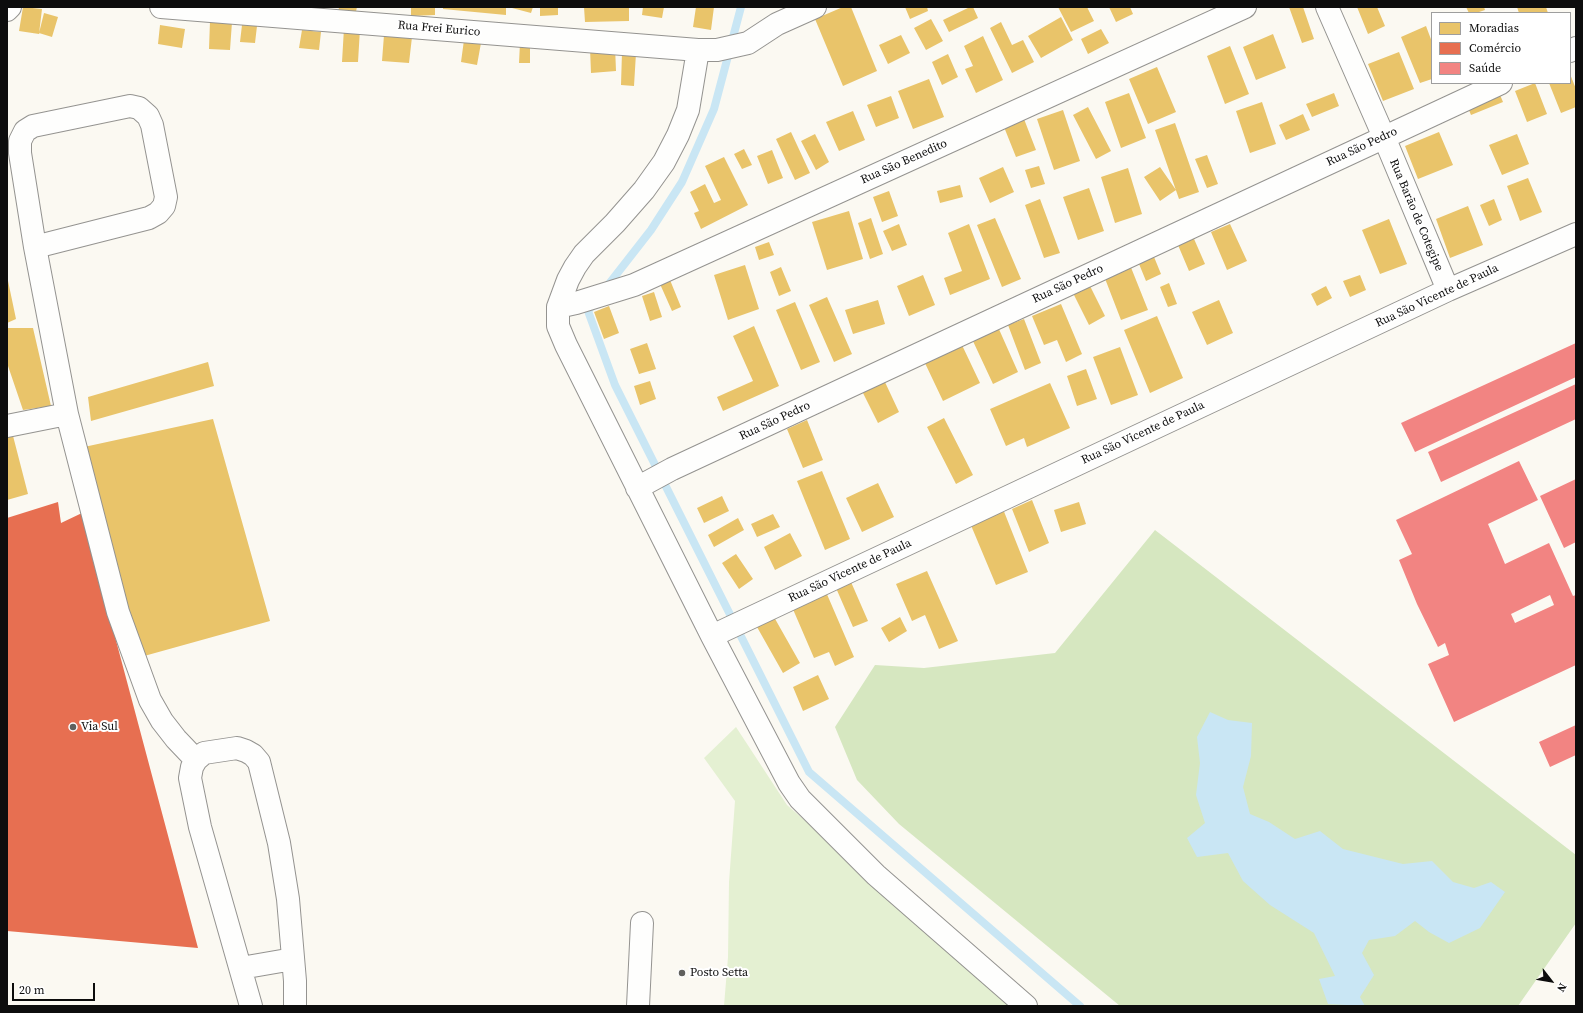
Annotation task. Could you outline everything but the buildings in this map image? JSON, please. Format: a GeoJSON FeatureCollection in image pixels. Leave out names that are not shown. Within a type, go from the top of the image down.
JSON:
{"type":"FeatureCollection","features":[{"type":"Feature","properties":{"kind":"street"},"geometry":{"type":"LineString","coordinates":[[7,10],[10,7]]}},
{"type":"Feature","properties":{"kind":"street","name":"Rua Frei Eurico"},"geometry":{"type":"LineString","coordinates":[[161,7],[707,50],[748,43],[778,15]]}},
{"type":"Feature","properties":{"kind":"street"},"geometry":{"type":"LineString","coordinates":[[778,15],[815,7]]}},
{"type":"Feature","properties":{"kind":"street","name":"Rua São Benedito"},"geometry":{"type":"LineString","coordinates":[[567,305],[634,285],[1245,7]]}},
{"type":"Feature","properties":{"kind":"street","name":"Rua Barão de Cotegipe"},"geometry":{"type":"LineString","coordinates":[[1327,7],[1384,137],[1448,290]]}},
{"type":"Feature","properties":{"kind":"street"},"geometry":{"type":"LineString","coordinates":[[707,50],[688,110],[678,135],[664,162],[644,190],[615,224],[580,260],[568,280],[567,305],[558,326],[566,345],[644,484],[718,633],[789,783],[800,799],[876,875],[1026,1006]]}},
{"type":"Feature","properties":{"kind":"street","name":"Rua São Pedro"},"geometry":{"type":"LineString","coordinates":[[644,484],[672,469],[1499,84]]}},
{"type":"Feature","properties":{"kind":"street"},"geometry":{"type":"LineString","coordinates":[[35,247],[149,218],[158,213],[164,206],[166,197],[152,125],[148,116],[139,108],[130,106],[122,107],[33,126],[25,131],[20,141],[20,153],[35,247],[68,414],[118,612],[150,700],[162,721],[176,739],[196,760]]}},
{"type":"Feature","properties":{"kind":"street","name":"Rua São Vicente de Paula"},"geometry":{"type":"LineString","coordinates":[[718,633],[1448,290],[1576,234]]}},
{"type":"Feature","properties":{"kind":"street"},"geometry":{"type":"LineString","coordinates":[[7,426],[68,414]]}},
{"type":"Feature","properties":{"kind":"street"},"geometry":{"type":"LineString","coordinates":[[251,1006],[242,968],[200,827],[190,778],[192,767],[196,760],[204,754],[237,748],[253,755],[259,762],[279,843],[288,898],[295,981],[295,1006]]}},
{"type":"Feature","properties":{"kind":"street"},"geometry":{"type":"LineString","coordinates":[[638,1006],[642,923]]}},
{"type":"Feature","properties":{"kind":"street"},"geometry":{"type":"LineString","coordinates":[[242,968],[293,959]]}},
{"type":"Feature","properties":{"kind":"green space"},"geometry":{"type":"Polygon","coordinates":[[[1155,530],[1576,855],[1576,923],[1518,1006],[1120,1006],[899,824],[857,780],[835,727],[875,665],[924,668],[1055,653],[1155,530]]]}},
{"type":"Feature","properties":{"kind":"green space"},"geometry":{"type":"Polygon","coordinates":[[[736,727],[787,805],[913,914],[1014,1006],[724,1006],[728,957],[729,882],[735,801],[704,758],[736,727]]]}},
{"type":"Feature","properties":{"kind":"water"},"geometry":{"type":"Polygon","coordinates":[[[1210,712],[1228,720],[1252,723],[1251,756],[1243,787],[1250,814],[1269,822],[1295,839],[1320,831],[1343,849],[1403,864],[1432,861],[1453,882],[1474,888],[1491,882],[1505,892],[1480,928],[1449,943],[1429,932],[1415,921],[1395,936],[1369,940],[1362,953],[1374,975],[1360,997],[1365,1006],[1328,1004],[1319,979],[1335,976],[1314,933],[1270,905],[1243,881],[1228,853],[1197,857],[1187,838],[1205,823],[1196,795],[1200,763],[1197,737],[1210,712]]]}},
{"type":"Feature","properties":{"kind":"waterway"},"geometry":{"type":"LineString","coordinates":[[605,289],[651,230],[682,182],[714,109],[741,7]]}},
{"type":"Feature","properties":{"kind":"waterway"},"geometry":{"type":"LineString","coordinates":[[594,303],[588,311],[615,385],[809,772],[1080,1006]]}},
{"type":"Feature","properties":{"kind":"place","name":"Via Sul"},"geometry":{"type":"Point","coordinates":[73,727]}},
{"type":"Feature","properties":{"kind":"place","name":"Posto Setta"},"geometry":{"type":"Point","coordinates":[682,973]}}]}
